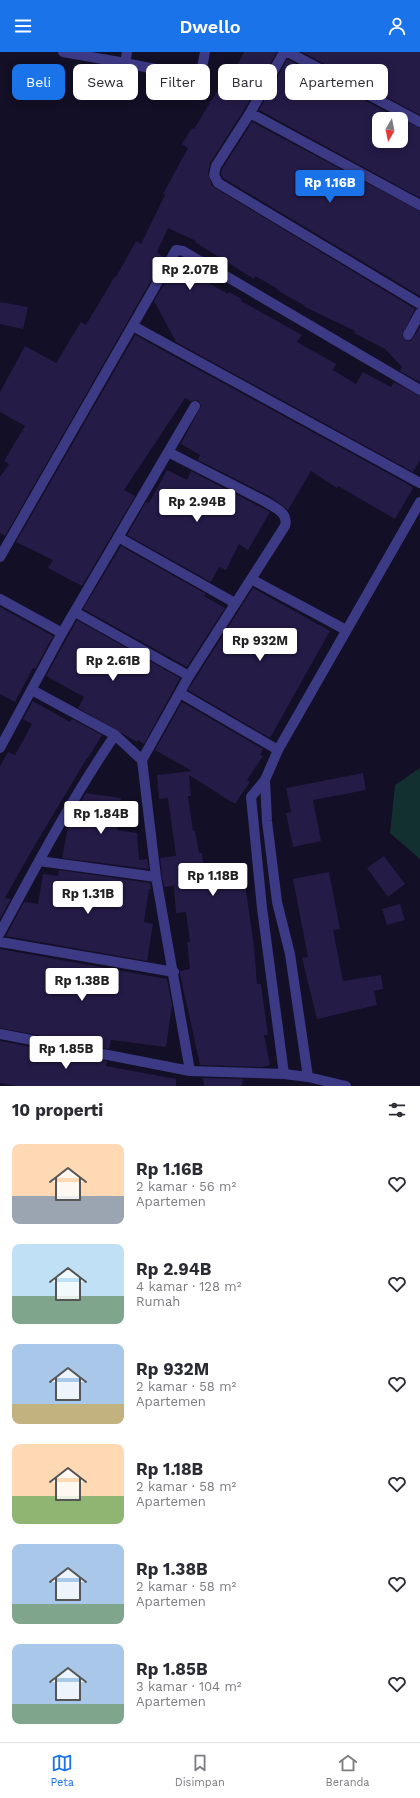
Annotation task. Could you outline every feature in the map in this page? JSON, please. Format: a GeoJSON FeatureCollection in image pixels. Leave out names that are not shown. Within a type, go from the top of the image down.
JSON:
{"type":"FeatureCollection","features":[{"type":"Feature","properties":{"kind":"street"},"geometry":{"type":"LineString","coordinates":[[63,52],[200,78],[205,52]]}},
{"type":"Feature","properties":{"kind":"street"},"geometry":{"type":"LineString","coordinates":[[125,63],[127,52]]}},
{"type":"Feature","properties":{"kind":"street"},"geometry":{"type":"LineString","coordinates":[[284,52],[250,113],[216,166],[214,175],[218,183],[420,304]]}},
{"type":"Feature","properties":{"kind":"street"},"geometry":{"type":"LineString","coordinates":[[288,52],[420,122]]}},
{"type":"Feature","properties":{"kind":"street"},"geometry":{"type":"LineString","coordinates":[[250,113],[420,206]]}},
{"type":"Feature","properties":{"kind":"street"},"geometry":{"type":"LineString","coordinates":[[0,557],[176,250],[181,250],[420,390]]}},
{"type":"Feature","properties":{"kind":"street"},"geometry":{"type":"LineString","coordinates":[[408,335],[420,313]]}},
{"type":"Feature","properties":{"kind":"street"},"geometry":{"type":"LineString","coordinates":[[133,326],[420,483]]}},
{"type":"Feature","properties":{"kind":"street"},"geometry":{"type":"LineString","coordinates":[[0,748],[62,633],[195,406]]}},
{"type":"Feature","properties":{"kind":"street"},"geometry":{"type":"LineString","coordinates":[[168,452],[266,502],[281,511],[286,516],[285,526],[190,676],[142,760],[156,878],[174,972],[190,1071]]}},
{"type":"Feature","properties":{"kind":"street"},"geometry":{"type":"LineString","coordinates":[[284,1074],[262,908],[251,797],[265,780],[278,750],[420,502]]}},
{"type":"Feature","properties":{"kind":"street"},"geometry":{"type":"LineString","coordinates":[[118,537],[235,603]]}},
{"type":"Feature","properties":{"kind":"street"},"geometry":{"type":"LineString","coordinates":[[251,579],[346,630]]}},
{"type":"Feature","properties":{"kind":"street"},"geometry":{"type":"LineString","coordinates":[[0,599],[62,633]]}},
{"type":"Feature","properties":{"kind":"street"},"geometry":{"type":"LineString","coordinates":[[75,612],[190,676]]}},
{"type":"Feature","properties":{"kind":"street"},"geometry":{"type":"LineString","coordinates":[[32,690],[115,736],[142,760]]}},
{"type":"Feature","properties":{"kind":"street"},"geometry":{"type":"LineString","coordinates":[[180,693],[278,750]]}},
{"type":"Feature","properties":{"kind":"street"},"geometry":{"type":"LineString","coordinates":[[0,933],[89,773],[115,736]]}},
{"type":"Feature","properties":{"kind":"street"},"geometry":{"type":"LineString","coordinates":[[265,780],[267,820],[277,902],[290,954],[308,1076]]}},
{"type":"Feature","properties":{"kind":"street"},"geometry":{"type":"LineString","coordinates":[[39,861],[156,878]]}},
{"type":"Feature","properties":{"kind":"street"},"geometry":{"type":"LineString","coordinates":[[262,908],[277,902]]}},
{"type":"Feature","properties":{"kind":"street"},"geometry":{"type":"LineString","coordinates":[[0,942],[174,972]]}},
{"type":"Feature","properties":{"kind":"street"},"geometry":{"type":"LineString","coordinates":[[0,1034],[190,1071],[308,1076],[346,1086]]}},
{"type":"Feature","properties":{"kind":"green space"},"geometry":{"type":"Polygon","coordinates":[[[420,768],[420,859],[390,833],[395,785],[420,768]]]}},
{"type":"Feature","properties":{"kind":"building"},"geometry":{"type":"Polygon","coordinates":[[[244,52],[277,52],[270,64],[238,64],[244,52]]]}},
{"type":"Feature","properties":{"kind":"building"},"geometry":{"type":"Polygon","coordinates":[[[302,52],[420,52],[420,115],[388,98],[388,64],[324,64],[302,52]]]}},
{"type":"Feature","properties":{"kind":"building"},"geometry":{"type":"Polygon","coordinates":[[[287,59],[296,64],[285,64],[285,100],[364,100],[387,112],[372,112],[372,148],[408,148],[408,122],[420,128],[420,198],[259,110],[264,100],[277,100],[277,77],[287,59]]]}},
{"type":"Feature","properties":{"kind":"building"},"geometry":{"type":"Polygon","coordinates":[[[218,90],[218,100],[250,100],[210,163],[208,174],[212,186],[415,309],[402,336],[405,340],[411,341],[420,327],[420,382],[400,371],[402,367],[385,349],[354,333],[355,331],[305,307],[255,276],[254,279],[195,242],[196,241],[168,228],[157,252],[164,258],[5,536],[0,533],[0,477],[9,464],[4,461],[25,426],[0,412],[0,392],[25,346],[56,363],[81,322],[86,325],[115,276],[116,277],[136,241],[141,244],[165,195],[163,194],[188,148],[182,144],[192,128],[194,129],[218,90]]]}},
{"type":"Feature","properties":{"kind":"building"},"geometry":{"type":"Polygon","coordinates":[[[252,122],[420,211],[420,296],[223,178],[221,174],[222,169],[252,122]]]}},
{"type":"Feature","properties":{"kind":"building"},"geometry":{"type":"Polygon","coordinates":[[[176,264],[228,294],[229,292],[242,299],[241,301],[302,335],[297,342],[336,364],[333,370],[356,384],[363,372],[391,387],[394,382],[420,396],[420,460],[413,472],[176,342],[154,301],[176,264]]]}},
{"type":"Feature","properties":{"kind":"building"},"geometry":{"type":"Polygon","coordinates":[[[0,302],[28,307],[23,329],[0,324],[0,302]]]}},
{"type":"Feature","properties":{"kind":"building"},"geometry":{"type":"Polygon","coordinates":[[[135,335],[406,483],[413,488],[395,519],[338,486],[337,488],[311,471],[288,510],[269,496],[198,460],[200,455],[181,444],[201,406],[198,400],[191,401],[185,398],[124,490],[135,496],[82,586],[48,568],[53,560],[16,542],[135,335]]]}},
{"type":"Feature","properties":{"kind":"building"},"geometry":{"type":"Polygon","coordinates":[[[167,470],[187,480],[191,471],[270,512],[248,550],[239,544],[226,570],[219,567],[211,582],[127,535],[146,502],[149,503],[167,470]]]}},
{"type":"Feature","properties":{"kind":"building"},"geometry":{"type":"Polygon","coordinates":[[[121,546],[206,594],[204,596],[225,608],[187,667],[83,609],[121,546]]]}},
{"type":"Feature","properties":{"kind":"building"},"geometry":{"type":"Polygon","coordinates":[[[253,588],[330,631],[270,738],[188,690],[253,588]]]}},
{"type":"Feature","properties":{"kind":"building"},"geometry":{"type":"Polygon","coordinates":[[[0,607],[53,636],[35,669],[33,668],[15,702],[0,694],[0,607]]]}},
{"type":"Feature","properties":{"kind":"building"},"geometry":{"type":"Polygon","coordinates":[[[77,620],[180,678],[144,744],[138,740],[137,742],[78,708],[84,697],[46,676],[77,620]]]}},
{"type":"Feature","properties":{"kind":"building"},"geometry":{"type":"Polygon","coordinates":[[[33,701],[70,722],[72,719],[102,735],[32,850],[5,898],[11,899],[0,919],[0,766],[8,752],[15,755],[32,724],[23,719],[33,701]]]}},
{"type":"Feature","properties":{"kind":"building"},"geometry":{"type":"Polygon","coordinates":[[[182,702],[263,749],[260,755],[263,756],[247,780],[250,782],[235,804],[189,775],[191,796],[188,796],[193,831],[195,831],[199,853],[202,853],[205,875],[243,870],[254,946],[257,984],[261,984],[268,1035],[264,1035],[270,1065],[261,1067],[200,1065],[180,974],[180,971],[190,969],[187,942],[190,942],[186,912],[176,913],[174,886],[164,887],[160,858],[176,856],[168,798],[159,799],[157,775],[192,771],[155,750],[182,702]]]}},
{"type":"Feature","properties":{"kind":"building"},"geometry":{"type":"Polygon","coordinates":[[[363,773],[366,790],[313,800],[321,841],[293,847],[286,813],[291,812],[286,788],[363,773]]]}},
{"type":"Feature","properties":{"kind":"building"},"geometry":{"type":"Polygon","coordinates":[[[86,793],[121,798],[117,830],[137,833],[139,860],[147,859],[149,869],[62,858],[69,821],[86,793]]]}},
{"type":"Feature","properties":{"kind":"building"},"geometry":{"type":"Polygon","coordinates":[[[384,856],[405,884],[388,897],[367,868],[384,856]]]}},
{"type":"Feature","properties":{"kind":"building"},"geometry":{"type":"Polygon","coordinates":[[[59,870],[150,883],[151,889],[149,889],[144,922],[153,924],[147,961],[6,936],[24,902],[38,904],[43,874],[58,876],[59,870]]]}},
{"type":"Feature","properties":{"kind":"building"},"geometry":{"type":"Polygon","coordinates":[[[329,872],[340,929],[333,930],[343,981],[381,975],[383,989],[374,991],[377,1005],[317,1019],[302,958],[308,957],[293,879],[329,872]]]}},
{"type":"Feature","properties":{"kind":"building"},"geometry":{"type":"Polygon","coordinates":[[[400,904],[405,920],[387,925],[382,909],[400,904]]]}},
{"type":"Feature","properties":{"kind":"building"},"geometry":{"type":"Polygon","coordinates":[[[0,949],[167,979],[172,1005],[166,1047],[111,1040],[109,1049],[0,1028],[0,949]]]}},
{"type":"Feature","properties":{"kind":"building"},"geometry":{"type":"Polygon","coordinates":[[[0,1041],[107,1061],[106,1066],[176,1079],[176,1086],[15,1086],[0,1083],[0,1041]]]}},
{"type":"Feature","properties":{"kind":"building"},"geometry":{"type":"Polygon","coordinates":[[[203,1078],[243,1079],[242,1086],[204,1086],[203,1078]]]}}]}
